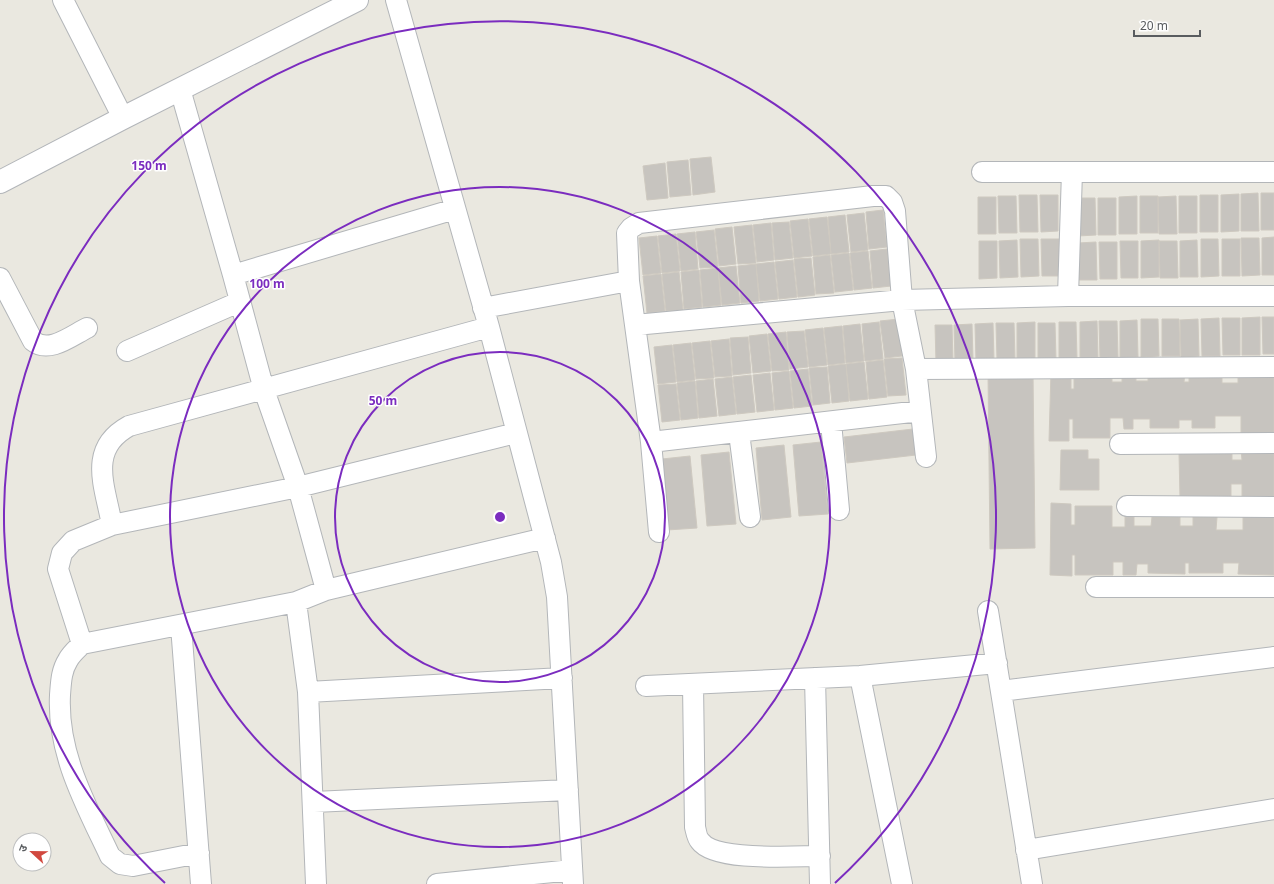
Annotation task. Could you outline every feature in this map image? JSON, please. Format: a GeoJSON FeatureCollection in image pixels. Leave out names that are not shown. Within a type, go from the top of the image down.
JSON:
{"type":"FeatureCollection","features":[{"type":"Feature","properties":{"kind":"main road"},"geometry":{"type":"LineString","coordinates":[[0,182],[122,118],[357,0]]}},
{"type":"Feature","properties":{"kind":"street"},"geometry":{"type":"LineString","coordinates":[[62,0],[122,118]]}},
{"type":"Feature","properties":{"kind":"street"},"geometry":{"type":"LineString","coordinates":[[396,0],[454,209],[489,327],[545,538],[557,597],[568,790],[572,877],[437,884]]}},
{"type":"Feature","properties":{"kind":"street"},"geometry":{"type":"LineString","coordinates":[[180,89],[264,390],[298,487],[326,590]]}},
{"type":"Feature","properties":{"kind":"street"},"geometry":{"type":"LineString","coordinates":[[982,172],[1274,172]]}},
{"type":"Feature","properties":{"kind":"street"},"geometry":{"type":"LineString","coordinates":[[1068,296],[1072,172]]}},
{"type":"Feature","properties":{"kind":"street"},"geometry":{"type":"LineString","coordinates":[[659,532],[651,442],[629,281],[627,234],[631,228],[639,223],[873,196],[886,196],[892,202],[896,211],[902,300],[916,370],[926,457]]}},
{"type":"Feature","properties":{"kind":"street"},"geometry":{"type":"LineString","coordinates":[[233,275],[454,209]]}},
{"type":"Feature","properties":{"kind":"street"},"geometry":{"type":"LineString","coordinates":[[0,278],[33,341],[39,346],[48,348],[87,328]]}},
{"type":"Feature","properties":{"kind":"street"},"geometry":{"type":"LineString","coordinates":[[483,308],[629,281]]}},
{"type":"Feature","properties":{"kind":"street"},"geometry":{"type":"LineString","coordinates":[[635,325],[902,300],[1068,296],[1274,296]]}},
{"type":"Feature","properties":{"kind":"street"},"geometry":{"type":"LineString","coordinates":[[127,351],[239,302]]}},
{"type":"Feature","properties":{"kind":"street"},"geometry":{"type":"LineString","coordinates":[[112,525],[101,463],[105,447],[117,433],[129,426],[489,327]]}},
{"type":"Feature","properties":{"kind":"street"},"geometry":{"type":"LineString","coordinates":[[916,370],[1274,367]]}},
{"type":"Feature","properties":{"kind":"street"},"geometry":{"type":"LineString","coordinates":[[651,442],[920,411]]}},
{"type":"Feature","properties":{"kind":"street"},"geometry":{"type":"LineString","coordinates":[[831,422],[839,510]]}},
{"type":"Feature","properties":{"kind":"street"},"geometry":{"type":"LineString","coordinates":[[739,432],[750,517]]}},
{"type":"Feature","properties":{"kind":"street"},"geometry":{"type":"LineString","coordinates":[[82,644],[58,568],[62,553],[73,541],[112,525],[298,487],[516,433]]}},
{"type":"Feature","properties":{"kind":"street"},"geometry":{"type":"LineString","coordinates":[[1120,444],[1274,443]]}},
{"type":"Feature","properties":{"kind":"street"},"geometry":{"type":"LineString","coordinates":[[1127,506],[1274,507]]}},
{"type":"Feature","properties":{"kind":"street"},"geometry":{"type":"LineString","coordinates":[[199,853],[133,866],[120,864],[110,856],[74,781],[63,739],[59,708],[61,676],[68,659],[82,644],[181,626],[296,602],[326,590],[545,538]]}},
{"type":"Feature","properties":{"kind":"street"},"geometry":{"type":"LineString","coordinates":[[1096,587],[1274,587]]}},
{"type":"Feature","properties":{"kind":"street"},"geometry":{"type":"LineString","coordinates":[[296,602],[308,692],[314,802],[316,884]]}},
{"type":"Feature","properties":{"kind":"street"},"geometry":{"type":"LineString","coordinates":[[988,611],[1032,884]]}},
{"type":"Feature","properties":{"kind":"street"},"geometry":{"type":"LineString","coordinates":[[181,626],[201,884]]}},
{"type":"Feature","properties":{"kind":"street"},"geometry":{"type":"LineString","coordinates":[[1001,691],[1274,657]]}},
{"type":"Feature","properties":{"kind":"street"},"geometry":{"type":"LineString","coordinates":[[646,686],[860,676],[997,663]]}},
{"type":"Feature","properties":{"kind":"street"},"geometry":{"type":"LineString","coordinates":[[860,676],[902,884]]}},
{"type":"Feature","properties":{"kind":"street"},"geometry":{"type":"LineString","coordinates":[[308,692],[562,678]]}},
{"type":"Feature","properties":{"kind":"street"},"geometry":{"type":"LineString","coordinates":[[815,678],[820,884]]}},
{"type":"Feature","properties":{"kind":"street"},"geometry":{"type":"LineString","coordinates":[[693,684],[695,827],[700,841],[713,850],[733,856],[820,856]]}},
{"type":"Feature","properties":{"kind":"street"},"geometry":{"type":"LineString","coordinates":[[314,802],[568,790]]}},
{"type":"Feature","properties":{"kind":"street"},"geometry":{"type":"LineString","coordinates":[[1026,850],[1274,809]]}},
{"type":"Feature","properties":{"kind":"building"},"geometry":{"type":"Polygon","coordinates":[[[711,157],[715,192],[693,195],[690,159],[711,157]]]}},
{"type":"Feature","properties":{"kind":"building"},"geometry":{"type":"Polygon","coordinates":[[[688,160],[691,195],[670,197],[667,162],[688,160]]]}},
{"type":"Feature","properties":{"kind":"building"},"geometry":{"type":"Polygon","coordinates":[[[665,163],[668,198],[647,200],[643,166],[665,163]]]}},
{"type":"Feature","properties":{"kind":"building"},"geometry":{"type":"Polygon","coordinates":[[[1258,193],[1259,231],[1241,231],[1241,194],[1258,193]]]}},
{"type":"Feature","properties":{"kind":"building"},"geometry":{"type":"Polygon","coordinates":[[[1261,193],[1274,193],[1274,230],[1261,230],[1261,193]]]}},
{"type":"Feature","properties":{"kind":"building"},"geometry":{"type":"Polygon","coordinates":[[[1239,194],[1239,231],[1221,232],[1221,195],[1239,194]]]}},
{"type":"Feature","properties":{"kind":"building"},"geometry":{"type":"Polygon","coordinates":[[[1019,195],[1037,195],[1038,232],[1020,232],[1019,195]]]}},
{"type":"Feature","properties":{"kind":"building"},"geometry":{"type":"Polygon","coordinates":[[[1040,195],[1058,195],[1058,231],[1041,232],[1040,195]]]}},
{"type":"Feature","properties":{"kind":"building"},"geometry":{"type":"Polygon","coordinates":[[[1200,195],[1218,195],[1218,232],[1200,232],[1200,195]]]}},
{"type":"Feature","properties":{"kind":"building"},"geometry":{"type":"Polygon","coordinates":[[[998,196],[1016,196],[1017,233],[999,233],[998,196]]]}},
{"type":"Feature","properties":{"kind":"building"},"geometry":{"type":"Polygon","coordinates":[[[1137,196],[1137,234],[1119,234],[1119,197],[1137,196]]]}},
{"type":"Feature","properties":{"kind":"building"},"geometry":{"type":"Polygon","coordinates":[[[1140,196],[1158,196],[1158,233],[1140,233],[1140,196]]]}},
{"type":"Feature","properties":{"kind":"building"},"geometry":{"type":"Polygon","coordinates":[[[1176,196],[1177,234],[1159,234],[1158,197],[1176,196]]]}},
{"type":"Feature","properties":{"kind":"building"},"geometry":{"type":"Polygon","coordinates":[[[1179,196],[1197,196],[1197,233],[1179,233],[1179,196]]]}},
{"type":"Feature","properties":{"kind":"building"},"geometry":{"type":"Polygon","coordinates":[[[978,197],[996,197],[996,234],[978,234],[978,197]]]}},
{"type":"Feature","properties":{"kind":"building"},"geometry":{"type":"Polygon","coordinates":[[[1077,198],[1095,198],[1096,235],[1078,236],[1077,198]]]}},
{"type":"Feature","properties":{"kind":"building"},"geometry":{"type":"Polygon","coordinates":[[[1098,198],[1116,198],[1116,235],[1098,235],[1098,198]]]}},
{"type":"Feature","properties":{"kind":"building"},"geometry":{"type":"Polygon","coordinates":[[[883,210],[887,247],[869,249],[866,212],[883,210]]]}},
{"type":"Feature","properties":{"kind":"building"},"geometry":{"type":"Polygon","coordinates":[[[864,213],[868,250],[851,252],[847,215],[864,213]]]}},
{"type":"Feature","properties":{"kind":"building"},"geometry":{"type":"Polygon","coordinates":[[[845,215],[849,252],[831,254],[828,217],[845,215]]]}},
{"type":"Feature","properties":{"kind":"building"},"geometry":{"type":"Polygon","coordinates":[[[827,217],[831,254],[813,256],[809,219],[827,217]]]}},
{"type":"Feature","properties":{"kind":"building"},"geometry":{"type":"Polygon","coordinates":[[[808,219],[812,256],[794,258],[790,221],[808,219]]]}},
{"type":"Feature","properties":{"kind":"building"},"geometry":{"type":"Polygon","coordinates":[[[789,222],[793,258],[775,260],[772,223],[789,222]]]}},
{"type":"Feature","properties":{"kind":"building"},"geometry":{"type":"Polygon","coordinates":[[[771,223],[774,260],[757,262],[753,225],[771,223]]]}},
{"type":"Feature","properties":{"kind":"building"},"geometry":{"type":"Polygon","coordinates":[[[752,225],[756,263],[738,264],[734,227],[752,225]]]}},
{"type":"Feature","properties":{"kind":"building"},"geometry":{"type":"Polygon","coordinates":[[[732,227],[736,264],[719,266],[715,229],[732,227]]]}},
{"type":"Feature","properties":{"kind":"building"},"geometry":{"type":"Polygon","coordinates":[[[714,230],[718,267],[700,268],[696,232],[714,230]]]}},
{"type":"Feature","properties":{"kind":"building"},"geometry":{"type":"Polygon","coordinates":[[[695,232],[698,269],[681,271],[677,234],[695,232]]]}},
{"type":"Feature","properties":{"kind":"building"},"geometry":{"type":"Polygon","coordinates":[[[676,234],[680,271],[662,273],[658,236],[676,234]]]}},
{"type":"Feature","properties":{"kind":"building"},"geometry":{"type":"Polygon","coordinates":[[[657,236],[661,273],[643,275],[639,238],[657,236]]]}},
{"type":"Feature","properties":{"kind":"building"},"geometry":{"type":"Polygon","coordinates":[[[1274,237],[1274,275],[1262,275],[1262,238],[1274,237]]]}},
{"type":"Feature","properties":{"kind":"building"},"geometry":{"type":"Polygon","coordinates":[[[1241,238],[1259,238],[1260,275],[1242,276],[1241,238]]]}},
{"type":"Feature","properties":{"kind":"building"},"geometry":{"type":"Polygon","coordinates":[[[1020,239],[1038,239],[1039,276],[1021,277],[1020,239]]]}},
{"type":"Feature","properties":{"kind":"building"},"geometry":{"type":"Polygon","coordinates":[[[1041,239],[1059,239],[1059,276],[1042,276],[1041,239]]]}},
{"type":"Feature","properties":{"kind":"building"},"geometry":{"type":"Polygon","coordinates":[[[1201,239],[1218,239],[1219,276],[1201,277],[1201,239]]]}},
{"type":"Feature","properties":{"kind":"building"},"geometry":{"type":"Polygon","coordinates":[[[1222,239],[1240,239],[1240,276],[1222,276],[1222,239]]]}},
{"type":"Feature","properties":{"kind":"building"},"geometry":{"type":"Polygon","coordinates":[[[1017,240],[1018,277],[1000,278],[999,241],[1017,240]]]}},
{"type":"Feature","properties":{"kind":"building"},"geometry":{"type":"Polygon","coordinates":[[[1159,240],[1159,277],[1141,278],[1141,241],[1159,240]]]}},
{"type":"Feature","properties":{"kind":"building"},"geometry":{"type":"Polygon","coordinates":[[[1197,240],[1198,277],[1180,277],[1180,241],[1197,240]]]}},
{"type":"Feature","properties":{"kind":"building"},"geometry":{"type":"Polygon","coordinates":[[[979,241],[997,241],[997,278],[979,279],[979,241]]]}},
{"type":"Feature","properties":{"kind":"building"},"geometry":{"type":"Polygon","coordinates":[[[1120,241],[1138,241],[1138,278],[1121,278],[1120,241]]]}},
{"type":"Feature","properties":{"kind":"building"},"geometry":{"type":"Polygon","coordinates":[[[1159,241],[1177,241],[1178,278],[1160,278],[1159,241]]]}},
{"type":"Feature","properties":{"kind":"building"},"geometry":{"type":"Polygon","coordinates":[[[1096,242],[1097,280],[1079,280],[1078,243],[1096,242]]]}},
{"type":"Feature","properties":{"kind":"building"},"geometry":{"type":"Polygon","coordinates":[[[1099,242],[1117,242],[1117,279],[1100,279],[1099,242]]]}},
{"type":"Feature","properties":{"kind":"building"},"geometry":{"type":"Polygon","coordinates":[[[887,249],[891,286],[873,288],[870,251],[887,249]]]}},
{"type":"Feature","properties":{"kind":"building"},"geometry":{"type":"Polygon","coordinates":[[[868,251],[872,288],[854,290],[850,253],[868,251]]]}},
{"type":"Feature","properties":{"kind":"building"},"geometry":{"type":"Polygon","coordinates":[[[849,253],[853,290],[835,292],[831,255],[849,253]]]}},
{"type":"Feature","properties":{"kind":"building"},"geometry":{"type":"Polygon","coordinates":[[[830,255],[834,293],[816,294],[813,257],[830,255]]]}},
{"type":"Feature","properties":{"kind":"building"},"geometry":{"type":"Polygon","coordinates":[[[811,258],[815,295],[798,297],[794,259],[811,258]]]}},
{"type":"Feature","properties":{"kind":"building"},"geometry":{"type":"Polygon","coordinates":[[[793,260],[797,297],[779,299],[775,262],[793,260]]]}},
{"type":"Feature","properties":{"kind":"building"},"geometry":{"type":"Polygon","coordinates":[[[774,262],[778,299],[760,301],[756,264],[774,262]]]}},
{"type":"Feature","properties":{"kind":"building"},"geometry":{"type":"Polygon","coordinates":[[[756,264],[759,301],[741,303],[738,266],[756,264]]]}},
{"type":"Feature","properties":{"kind":"building"},"geometry":{"type":"Polygon","coordinates":[[[736,266],[740,303],[722,305],[718,268],[736,266]]]}},
{"type":"Feature","properties":{"kind":"building"},"geometry":{"type":"Polygon","coordinates":[[[718,268],[721,305],[703,307],[700,270],[718,268]]]}},
{"type":"Feature","properties":{"kind":"building"},"geometry":{"type":"Polygon","coordinates":[[[699,270],[702,307],[684,309],[681,272],[699,270]]]}},
{"type":"Feature","properties":{"kind":"building"},"geometry":{"type":"Polygon","coordinates":[[[679,272],[683,310],[666,311],[662,274],[679,272]]]}},
{"type":"Feature","properties":{"kind":"building"},"geometry":{"type":"Polygon","coordinates":[[[661,274],[665,311],[647,313],[643,276],[661,274]]]}},
{"type":"Feature","properties":{"kind":"building"},"geometry":{"type":"Polygon","coordinates":[[[1260,317],[1260,355],[1242,355],[1242,318],[1260,317]]]}},
{"type":"Feature","properties":{"kind":"building"},"geometry":{"type":"Polygon","coordinates":[[[1262,317],[1274,317],[1274,354],[1263,354],[1262,317]]]}},
{"type":"Feature","properties":{"kind":"building"},"geometry":{"type":"Polygon","coordinates":[[[1219,318],[1220,356],[1202,356],[1201,319],[1219,318]]]}},
{"type":"Feature","properties":{"kind":"building"},"geometry":{"type":"Polygon","coordinates":[[[1222,318],[1240,318],[1240,355],[1223,355],[1222,318]]]}},
{"type":"Feature","properties":{"kind":"building"},"geometry":{"type":"Polygon","coordinates":[[[899,319],[902,356],[885,358],[880,321],[899,319]]]}},
{"type":"Feature","properties":{"kind":"building"},"geometry":{"type":"Polygon","coordinates":[[[1141,319],[1158,319],[1159,356],[1141,357],[1141,319]]]}},
{"type":"Feature","properties":{"kind":"building"},"geometry":{"type":"Polygon","coordinates":[[[1162,319],[1179,319],[1180,356],[1162,356],[1162,319]]]}},
{"type":"Feature","properties":{"kind":"building"},"geometry":{"type":"Polygon","coordinates":[[[1198,319],[1199,356],[1181,357],[1180,320],[1198,319]]]}},
{"type":"Feature","properties":{"kind":"building"},"geometry":{"type":"Polygon","coordinates":[[[1137,320],[1138,357],[1120,358],[1120,321],[1137,320]]]}},
{"type":"Feature","properties":{"kind":"building"},"geometry":{"type":"Polygon","coordinates":[[[1097,321],[1098,359],[1080,359],[1080,322],[1097,321]]]}},
{"type":"Feature","properties":{"kind":"building"},"geometry":{"type":"Polygon","coordinates":[[[1099,321],[1117,321],[1118,358],[1100,359],[1099,321]]]}},
{"type":"Feature","properties":{"kind":"building"},"geometry":{"type":"Polygon","coordinates":[[[879,322],[883,359],[865,361],[862,324],[879,322]]]}},
{"type":"Feature","properties":{"kind":"building"},"geometry":{"type":"Polygon","coordinates":[[[1035,322],[1035,359],[1017,360],[1017,323],[1035,322]]]}},
{"type":"Feature","properties":{"kind":"building"},"geometry":{"type":"Polygon","coordinates":[[[1059,322],[1076,322],[1077,359],[1059,360],[1059,322]]]}},
{"type":"Feature","properties":{"kind":"building"},"geometry":{"type":"Polygon","coordinates":[[[993,323],[994,361],[976,361],[975,324],[993,323]]]}},
{"type":"Feature","properties":{"kind":"building"},"geometry":{"type":"Polygon","coordinates":[[[996,323],[1014,323],[1015,360],[997,360],[996,323]]]}},
{"type":"Feature","properties":{"kind":"building"},"geometry":{"type":"Polygon","coordinates":[[[1038,323],[1055,323],[1056,360],[1038,360],[1038,323]]]}},
{"type":"Feature","properties":{"kind":"building"},"geometry":{"type":"Polygon","coordinates":[[[860,324],[864,361],[846,363],[843,326],[860,324]]]}},
{"type":"Feature","properties":{"kind":"building"},"geometry":{"type":"Polygon","coordinates":[[[972,324],[973,361],[955,362],[954,325],[972,324]]]}},
{"type":"Feature","properties":{"kind":"building"},"geometry":{"type":"Polygon","coordinates":[[[935,325],[952,325],[953,362],[936,363],[935,325]]]}},
{"type":"Feature","properties":{"kind":"building"},"geometry":{"type":"Polygon","coordinates":[[[842,326],[845,363],[828,365],[824,328],[842,326]]]}},
{"type":"Feature","properties":{"kind":"building"},"geometry":{"type":"Polygon","coordinates":[[[823,328],[827,365],[809,367],[805,330],[823,328]]]}},
{"type":"Feature","properties":{"kind":"building"},"geometry":{"type":"Polygon","coordinates":[[[804,331],[808,367],[790,369],[787,332],[804,331]]]}},
{"type":"Feature","properties":{"kind":"building"},"geometry":{"type":"Polygon","coordinates":[[[786,332],[789,370],[772,371],[768,334],[786,332]]]}},
{"type":"Feature","properties":{"kind":"building"},"geometry":{"type":"Polygon","coordinates":[[[767,334],[771,371],[753,373],[749,336],[767,334]]]}},
{"type":"Feature","properties":{"kind":"building"},"geometry":{"type":"Polygon","coordinates":[[[748,337],[751,373],[733,375],[730,338],[748,337]]]}},
{"type":"Feature","properties":{"kind":"building"},"geometry":{"type":"Polygon","coordinates":[[[729,339],[732,376],[715,377],[711,341],[729,339]]]}},
{"type":"Feature","properties":{"kind":"building"},"geometry":{"type":"Polygon","coordinates":[[[710,341],[714,378],[696,379],[692,343],[710,341]]]}},
{"type":"Feature","properties":{"kind":"building"},"geometry":{"type":"Polygon","coordinates":[[[691,343],[695,380],[677,382],[673,345],[691,343]]]}},
{"type":"Feature","properties":{"kind":"building"},"geometry":{"type":"Polygon","coordinates":[[[672,345],[676,382],[658,384],[654,347],[672,345]]]}},
{"type":"Feature","properties":{"kind":"building"},"geometry":{"type":"Polygon","coordinates":[[[902,358],[906,395],[888,396],[884,359],[902,358]]]}},
{"type":"Feature","properties":{"kind":"building"},"geometry":{"type":"Polygon","coordinates":[[[883,360],[887,397],[869,399],[866,362],[883,360]]]}},
{"type":"Feature","properties":{"kind":"building"},"geometry":{"type":"Polygon","coordinates":[[[864,362],[868,399],[850,401],[846,364],[864,362]]]}},
{"type":"Feature","properties":{"kind":"building"},"geometry":{"type":"Polygon","coordinates":[[[846,364],[849,401],[832,403],[828,366],[846,364]]]}},
{"type":"Feature","properties":{"kind":"building"},"geometry":{"type":"Polygon","coordinates":[[[827,367],[830,403],[813,405],[809,368],[827,367]]]}},
{"type":"Feature","properties":{"kind":"building"},"geometry":{"type":"Polygon","coordinates":[[[808,369],[812,406],[794,408],[790,371],[808,369]]]}},
{"type":"Feature","properties":{"kind":"building"},"geometry":{"type":"Polygon","coordinates":[[[1112,370],[1112,382],[1122,382],[1122,370],[1136,370],[1136,381],[1148,381],[1148,372],[1185,372],[1184,382],[1189,382],[1189,372],[1222,372],[1222,383],[1238,383],[1238,371],[1274,371],[1274,434],[1241,434],[1241,416],[1215,416],[1215,428],[1192,428],[1192,420],[1179,420],[1179,428],[1150,428],[1150,419],[1133,419],[1133,429],[1124,429],[1123,418],[1110,418],[1110,438],[1073,438],[1073,419],[1069,419],[1069,441],[1049,441],[1051,371],[1071,371],[1071,389],[1074,389],[1074,371],[1112,370]]]}},
{"type":"Feature","properties":{"kind":"building"},"geometry":{"type":"Polygon","coordinates":[[[789,371],[793,408],[775,410],[772,373],[789,371]]]}},
{"type":"Feature","properties":{"kind":"building"},"geometry":{"type":"Polygon","coordinates":[[[1033,372],[1035,548],[990,549],[988,373],[1033,372]]]}},
{"type":"Feature","properties":{"kind":"building"},"geometry":{"type":"Polygon","coordinates":[[[770,373],[774,410],[757,412],[753,375],[770,373]]]}},
{"type":"Feature","properties":{"kind":"building"},"geometry":{"type":"Polygon","coordinates":[[[751,375],[755,412],[737,414],[733,377],[751,375]]]}},
{"type":"Feature","properties":{"kind":"building"},"geometry":{"type":"Polygon","coordinates":[[[732,377],[736,414],[719,416],[715,379],[732,377]]]}},
{"type":"Feature","properties":{"kind":"building"},"geometry":{"type":"Polygon","coordinates":[[[713,379],[717,416],[699,418],[696,381],[713,379]]]}},
{"type":"Feature","properties":{"kind":"building"},"geometry":{"type":"Polygon","coordinates":[[[695,381],[698,418],[681,420],[677,383],[695,381]]]}},
{"type":"Feature","properties":{"kind":"building"},"geometry":{"type":"Polygon","coordinates":[[[676,384],[680,420],[662,422],[658,385],[676,384]]]}},
{"type":"Feature","properties":{"kind":"building"},"geometry":{"type":"Polygon","coordinates":[[[913,429],[916,455],[847,463],[844,437],[913,429]]]}},
{"type":"Feature","properties":{"kind":"building"},"geometry":{"type":"Polygon","coordinates":[[[821,442],[828,514],[799,516],[793,445],[821,442]]]}},
{"type":"Feature","properties":{"kind":"building"},"geometry":{"type":"Polygon","coordinates":[[[784,445],[791,517],[762,520],[756,448],[784,445]]]}},
{"type":"Feature","properties":{"kind":"building"},"geometry":{"type":"Polygon","coordinates":[[[1061,450],[1088,450],[1088,459],[1099,459],[1099,490],[1060,490],[1061,450]]]}},
{"type":"Feature","properties":{"kind":"building"},"geometry":{"type":"Polygon","coordinates":[[[1241,450],[1274,450],[1274,497],[1242,498],[1242,484],[1231,484],[1231,497],[1180,498],[1179,453],[1232,453],[1232,460],[1242,460],[1241,450]]]}},
{"type":"Feature","properties":{"kind":"building"},"geometry":{"type":"Polygon","coordinates":[[[729,452],[736,524],[707,526],[701,455],[729,452]]]}},
{"type":"Feature","properties":{"kind":"building"},"geometry":{"type":"Polygon","coordinates":[[[690,456],[697,528],[667,530],[662,459],[690,456]]]}},
{"type":"Feature","properties":{"kind":"building"},"geometry":{"type":"Polygon","coordinates":[[[1051,503],[1071,504],[1071,525],[1075,525],[1075,506],[1112,506],[1112,527],[1125,527],[1125,516],[1134,516],[1134,526],[1151,526],[1152,517],[1180,517],[1180,526],[1193,526],[1193,517],[1217,517],[1216,530],[1243,530],[1243,512],[1274,512],[1274,575],[1238,574],[1239,563],[1223,563],[1223,573],[1189,573],[1189,563],[1185,563],[1185,574],[1148,573],[1148,564],[1137,564],[1136,575],[1123,575],[1123,562],[1113,562],[1113,575],[1075,575],[1075,555],[1072,555],[1072,576],[1050,575],[1051,503]]]}}]}
